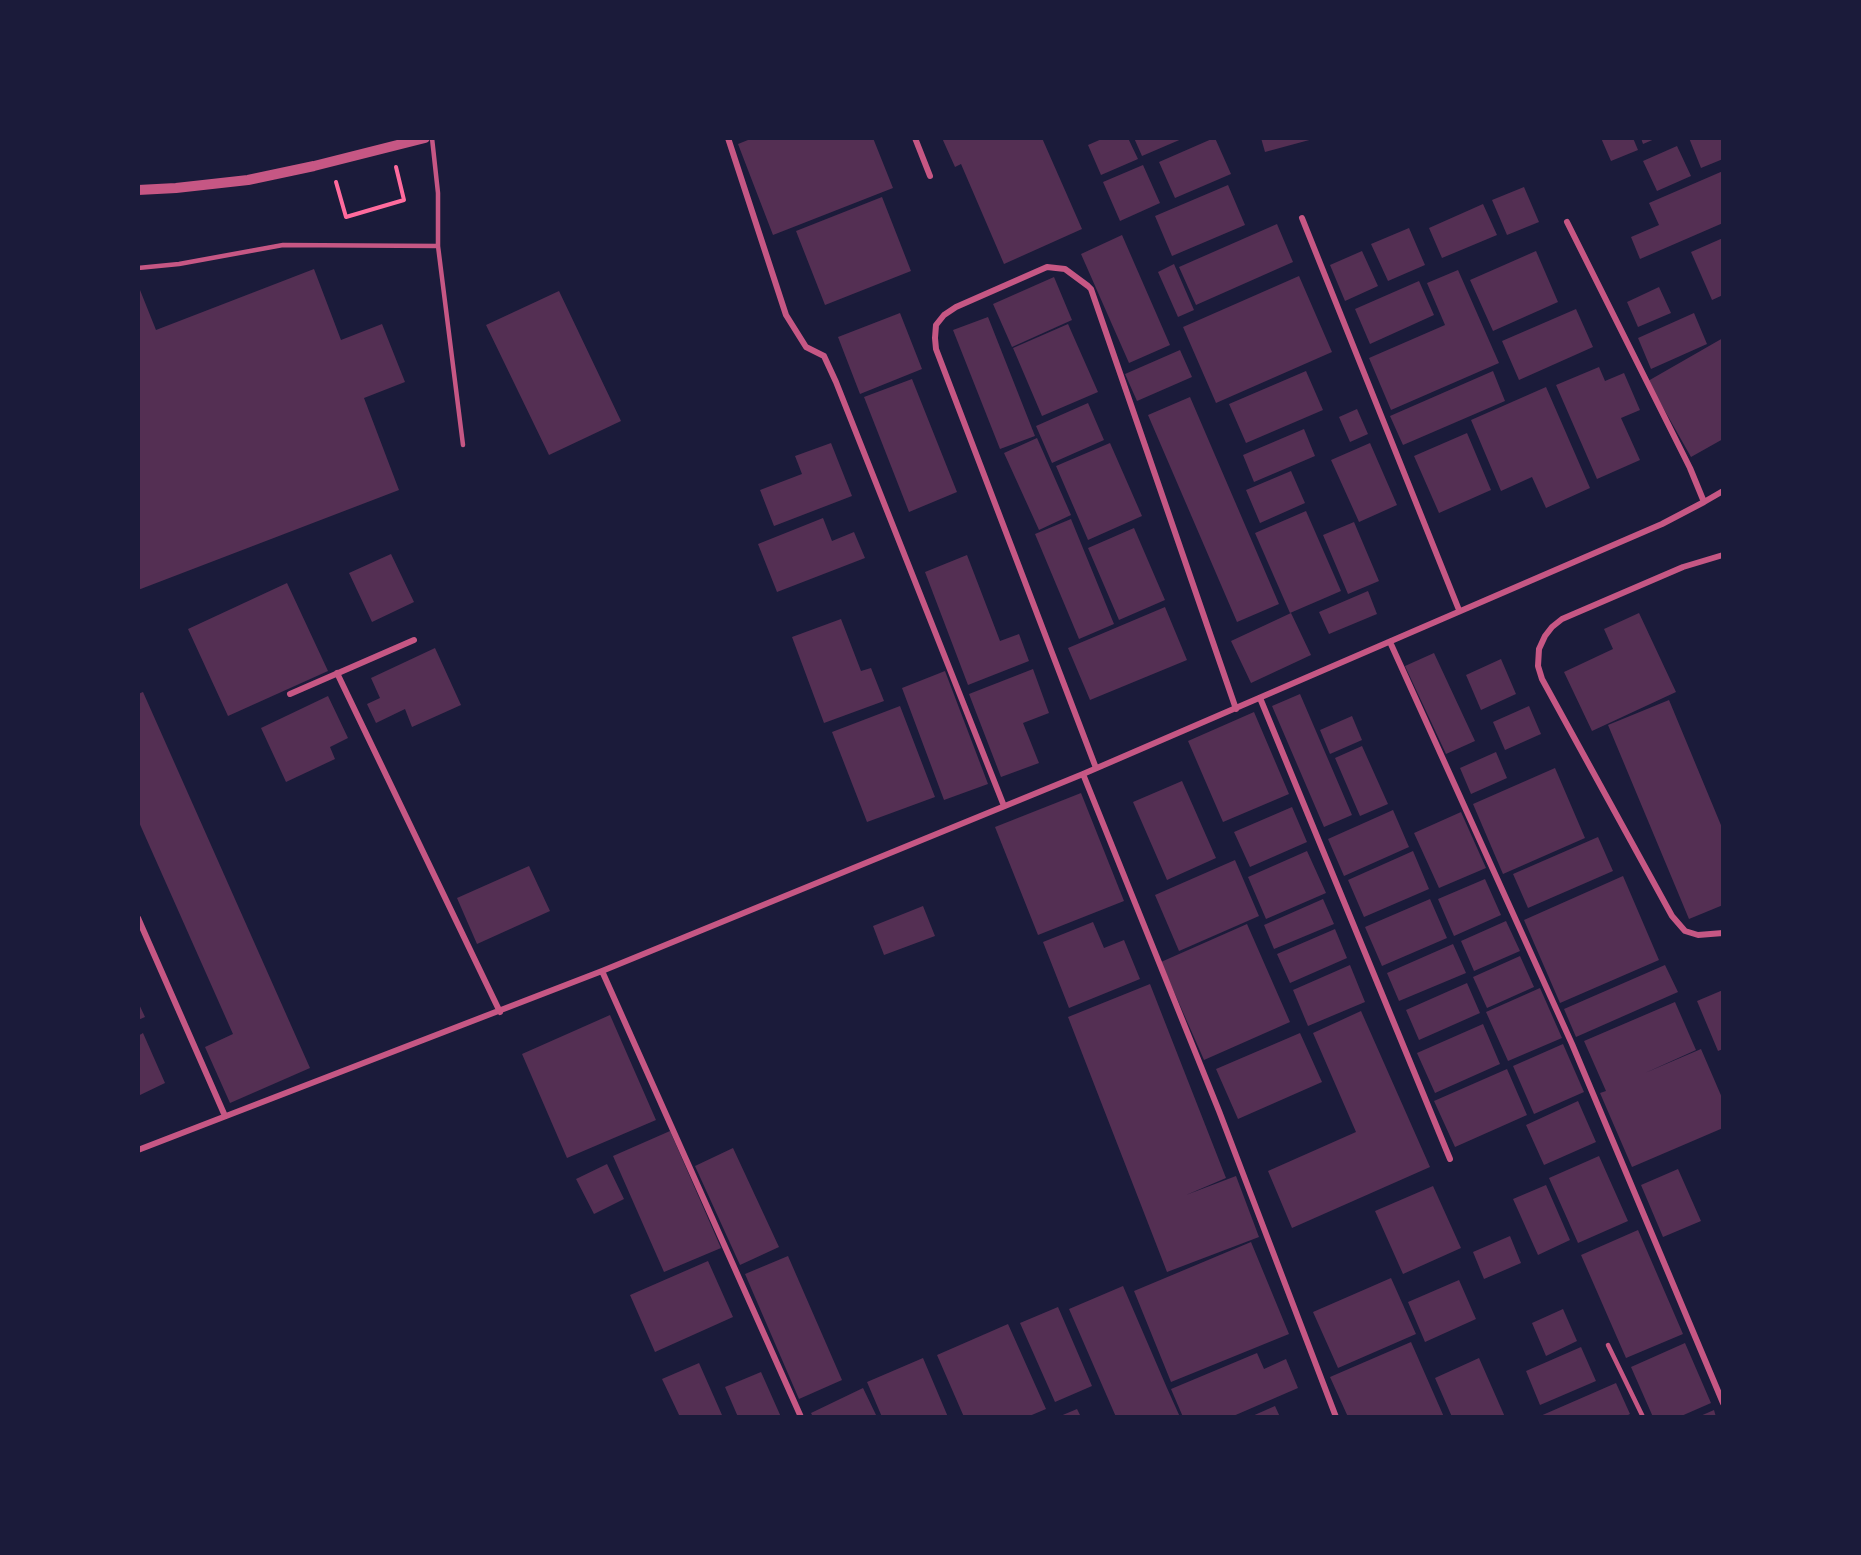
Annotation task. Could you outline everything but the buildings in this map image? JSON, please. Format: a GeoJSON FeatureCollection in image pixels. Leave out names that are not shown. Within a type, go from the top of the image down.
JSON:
{"type":"FeatureCollection","features":[{"type":"Feature","properties":{"kind":"street"},"geometry":{"type":"LineString","coordinates":[[138,190],[248,180],[425,138]]}},
{"type":"Feature","properties":{"kind":"street"},"geometry":{"type":"LineString","coordinates":[[728,138],[786,315],[806,347],[824,356],[836,382],[1004,806]]}},
{"type":"Feature","properties":{"kind":"street"},"geometry":{"type":"LineString","coordinates":[[915,138],[930,176]]}},
{"type":"Feature","properties":{"kind":"street"},"geometry":{"type":"LineString","coordinates":[[1302,218],[1459,610]]}},
{"type":"Feature","properties":{"kind":"street"},"geometry":{"type":"LineString","coordinates":[[1567,222],[1690,468],[1704,502]]}},
{"type":"Feature","properties":{"kind":"street"},"geometry":{"type":"LineString","coordinates":[[1096,768],[936,349],[936,325],[944,315],[956,307],[1047,267],[1065,269],[1088,285],[1091,290],[1236,709]]}},
{"type":"Feature","properties":{"kind":"street"},"geometry":{"type":"LineString","coordinates":[[138,1150],[500,1012],[1083,774],[1662,524],[1723,491]]}},
{"type":"Feature","properties":{"kind":"street"},"geometry":{"type":"LineString","coordinates":[[1723,555],[1683,567],[1562,619],[1545,636],[1539,649],[1538,666],[1542,679],[1672,916],[1685,931],[1698,935],[1723,933]]}},
{"type":"Feature","properties":{"kind":"street"},"geometry":{"type":"LineString","coordinates":[[290,694],[414,640]]}},
{"type":"Feature","properties":{"kind":"street"},"geometry":{"type":"LineString","coordinates":[[1390,642],[1572,1044],[1723,1403]]}},
{"type":"Feature","properties":{"kind":"street"},"geometry":{"type":"LineString","coordinates":[[337,674],[500,1012]]}},
{"type":"Feature","properties":{"kind":"street"},"geometry":{"type":"LineString","coordinates":[[1260,698],[1450,1159]]}},
{"type":"Feature","properties":{"kind":"street"},"geometry":{"type":"LineString","coordinates":[[1083,774],[1219,1111],[1336,1417]]}},
{"type":"Feature","properties":{"kind":"street"},"geometry":{"type":"LineString","coordinates":[[138,918],[225,1116]]}},
{"type":"Feature","properties":{"kind":"street"},"geometry":{"type":"LineString","coordinates":[[602,971],[801,1417]]}},
{"type":"Feature","properties":{"kind":"lane"},"geometry":{"type":"LineString","coordinates":[[432,138],[438,193],[438,246],[463,445]]}},
{"type":"Feature","properties":{"kind":"lane"},"geometry":{"type":"LineString","coordinates":[[138,268],[179,264],[283,245],[438,246]]}},
{"type":"Feature","properties":{"kind":"lane"},"geometry":{"type":"LineString","coordinates":[[1608,1345],[1643,1417]]}},
{"type":"Feature","properties":{"kind":"path"},"geometry":{"type":"LineString","coordinates":[[333,172],[346,217],[404,200],[392,146]]}}]}
